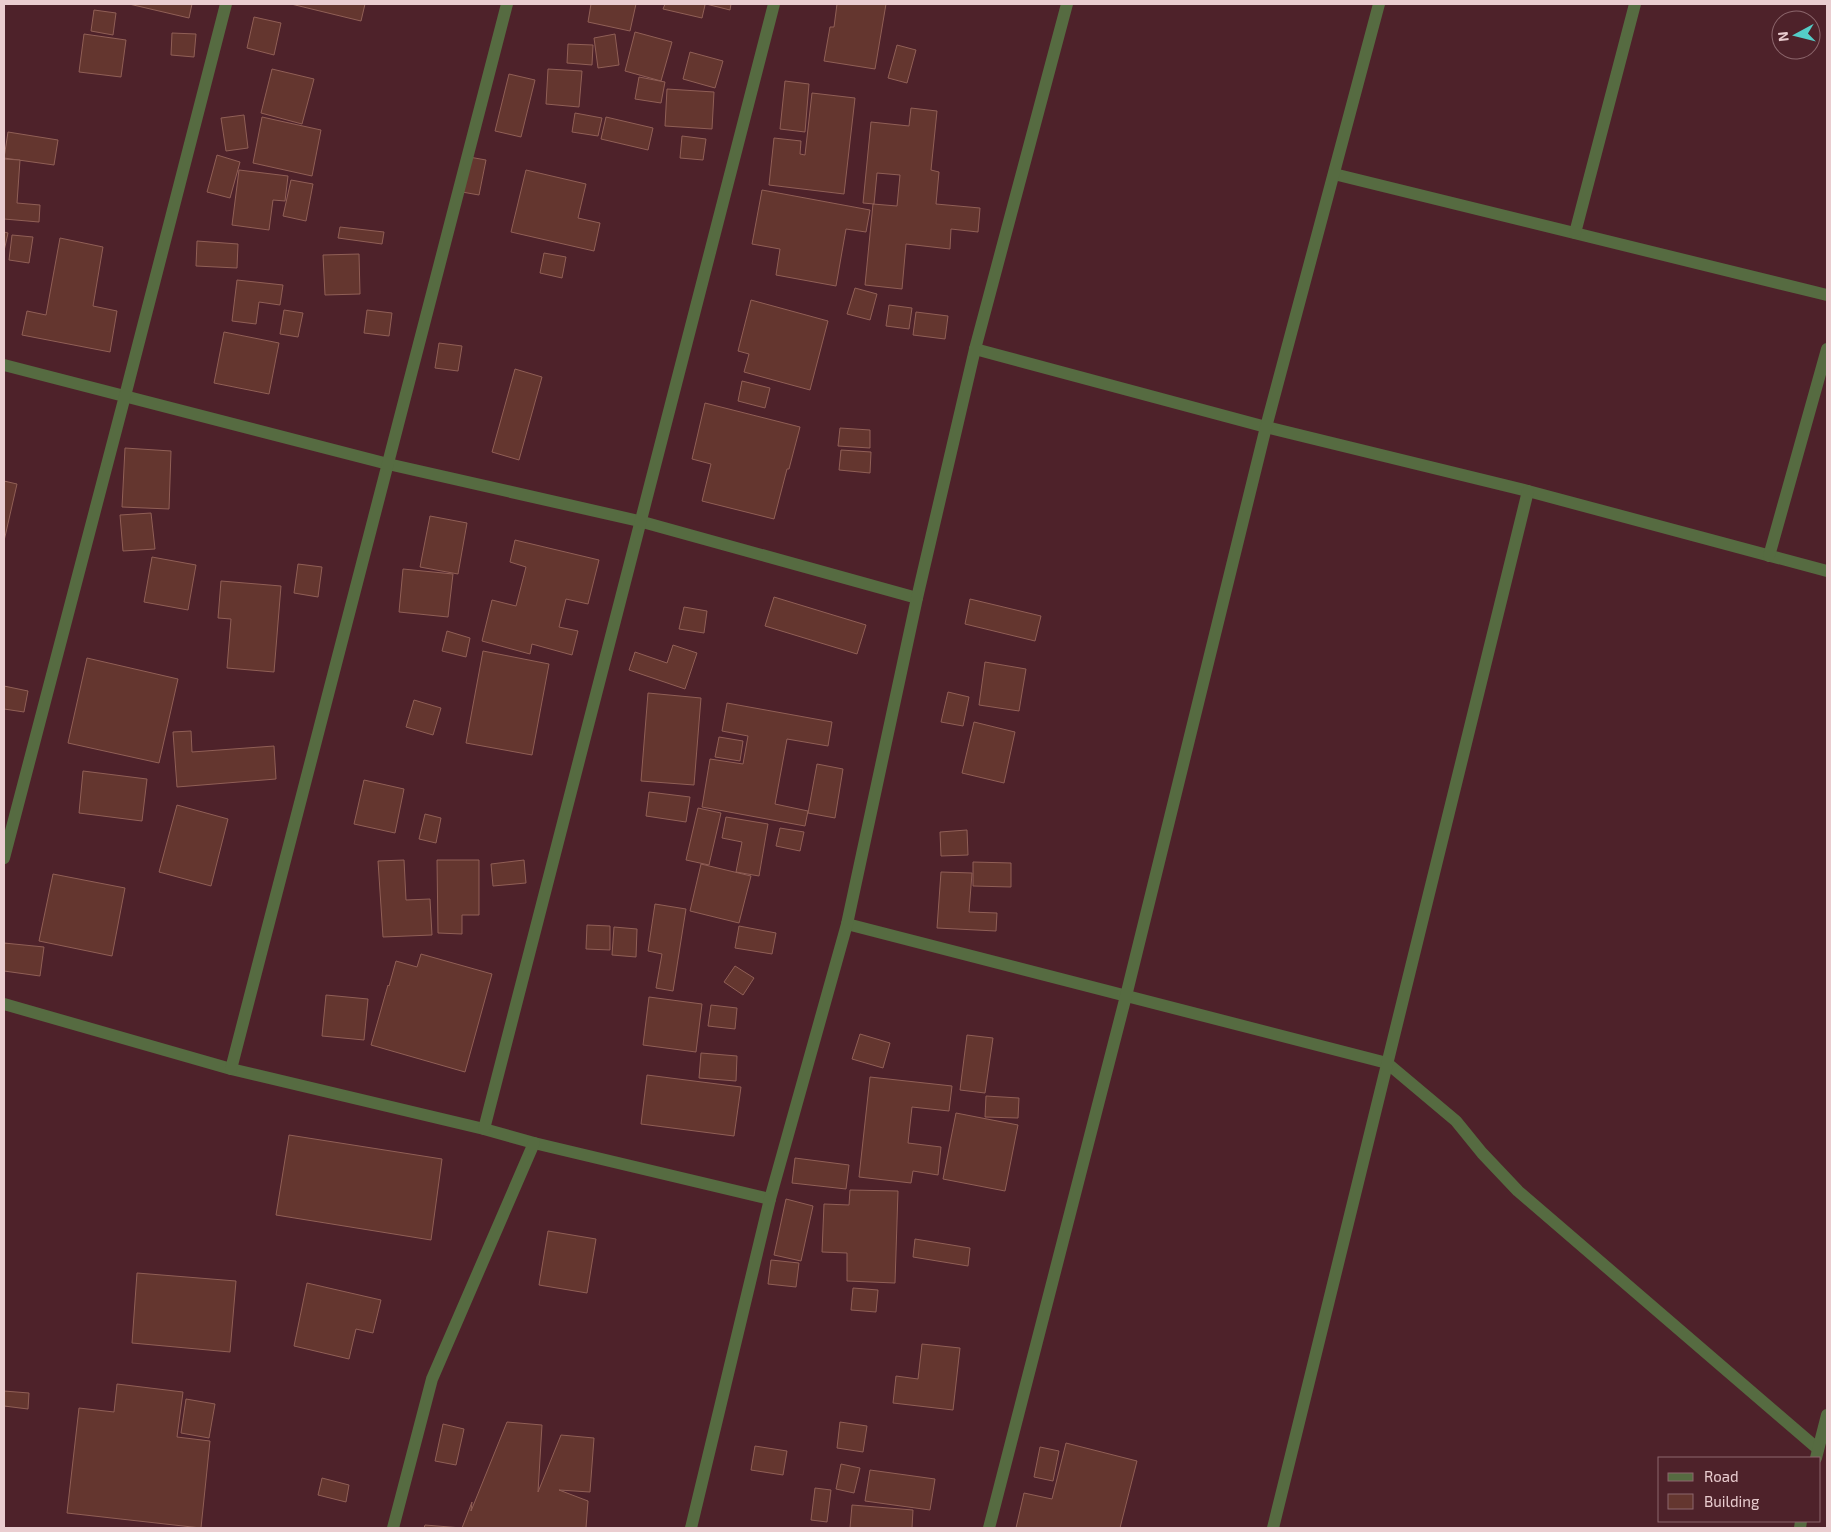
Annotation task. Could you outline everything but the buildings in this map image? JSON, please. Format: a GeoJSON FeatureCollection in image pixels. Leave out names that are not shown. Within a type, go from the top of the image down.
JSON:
{"type":"FeatureCollection","features":[{"type":"Feature","properties":{"kind":"street"},"geometry":{"type":"LineString","coordinates":[[4,858],[226,4]]}},
{"type":"Feature","properties":{"kind":"street"},"geometry":{"type":"LineString","coordinates":[[231,1069],[507,4]]}},
{"type":"Feature","properties":{"kind":"street"},"geometry":{"type":"LineString","coordinates":[[484,1129],[774,4]]}},
{"type":"Feature","properties":{"kind":"street"},"geometry":{"type":"LineString","coordinates":[[691,1528],[770,1199],[847,924],[917,598],[975,349],[1067,4]]}},
{"type":"Feature","properties":{"kind":"street"},"geometry":{"type":"LineString","coordinates":[[989,1528],[1126,996],[1266,428],[1379,4]]}},
{"type":"Feature","properties":{"kind":"street"},"geometry":{"type":"LineString","coordinates":[[1575,233],[1635,4]]}},
{"type":"Feature","properties":{"kind":"street"},"geometry":{"type":"LineString","coordinates":[[1334,174],[1827,295]]}},
{"type":"Feature","properties":{"kind":"street"},"geometry":{"type":"LineString","coordinates":[[975,349],[1266,428],[1528,491],[1827,571]]}},
{"type":"Feature","properties":{"kind":"street"},"geometry":{"type":"LineString","coordinates":[[1768,556],[1827,349]]}},
{"type":"Feature","properties":{"kind":"street"},"geometry":{"type":"LineString","coordinates":[[4,365],[388,464],[640,521],[917,598]]}},
{"type":"Feature","properties":{"kind":"street"},"geometry":{"type":"LineString","coordinates":[[1273,1528],[1528,491]]}},
{"type":"Feature","properties":{"kind":"street"},"geometry":{"type":"LineString","coordinates":[[847,924],[1386,1063],[1456,1121],[1482,1153],[1518,1191],[1817,1453],[1827,1415]]}},
{"type":"Feature","properties":{"kind":"street"},"geometry":{"type":"LineString","coordinates":[[4,1004],[231,1069],[770,1199]]}},
{"type":"Feature","properties":{"kind":"street"},"geometry":{"type":"LineString","coordinates":[[393,1528],[432,1379],[534,1143]]}}]}
